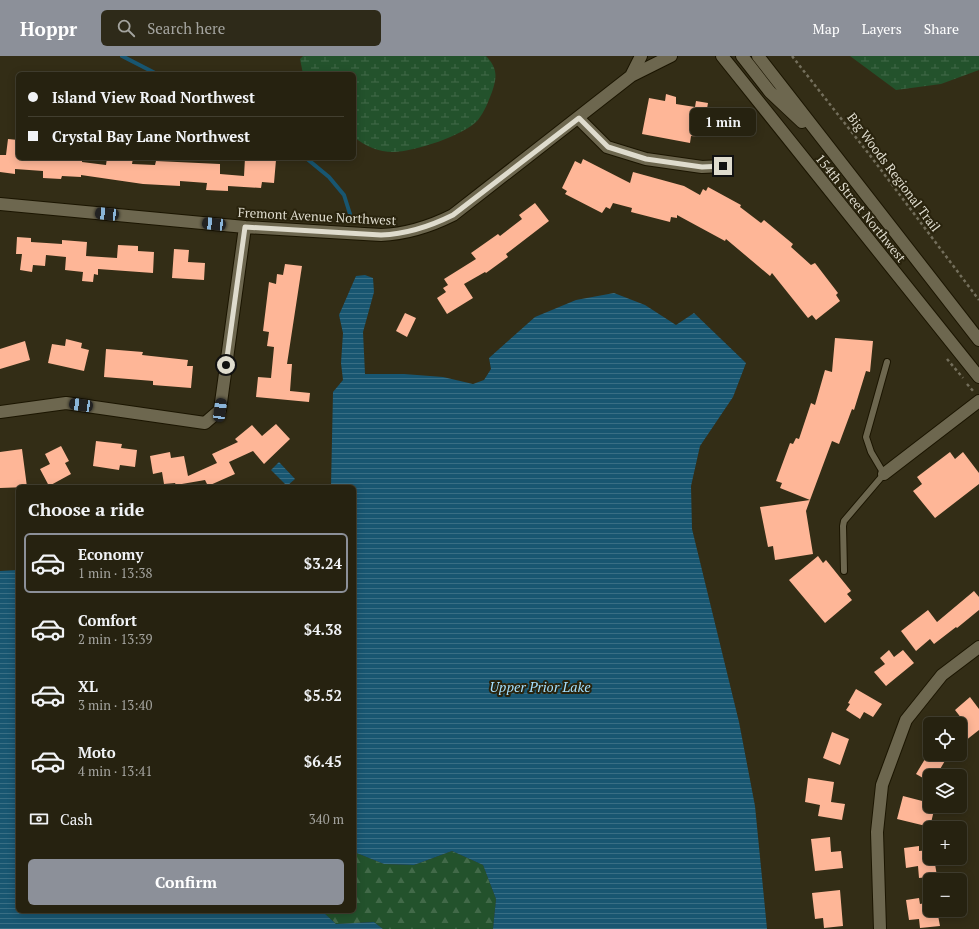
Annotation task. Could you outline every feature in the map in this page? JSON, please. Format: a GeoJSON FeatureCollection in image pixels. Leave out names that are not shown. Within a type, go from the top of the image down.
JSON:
{"type":"FeatureCollection","features":[{"type":"Feature","properties":{"kind":"street","name":"Fremont Avenue Northwest"},"geometry":{"type":"LineString","coordinates":[[631,76],[641,56]]}},
{"type":"Feature","properties":{"kind":"street","name":"Fremont Avenue Northwest"},"geometry":{"type":"LineString","coordinates":[[0,204],[245,227],[381,235],[403,234],[434,224],[453,215],[631,76],[671,56]]}},
{"type":"Feature","properties":{"kind":"street","name":"154th Street Northwest"},"geometry":{"type":"LineString","coordinates":[[722,56],[979,377]]}},
{"type":"Feature","properties":{"kind":"street"},"geometry":{"type":"LineString","coordinates":[[742,56],[770,92],[828,146]]}},
{"type":"Feature","properties":{"kind":"street","name":"154th Street Northwest"},"geometry":{"type":"LineString","coordinates":[[758,56],[979,340]]}},
{"type":"Feature","properties":{"kind":"street"},"geometry":{"type":"LineString","coordinates":[[579,118],[608,147],[646,159],[702,167],[723,166]]}},
{"type":"Feature","properties":{"kind":"street"},"geometry":{"type":"LineString","coordinates":[[0,412],[66,403],[205,423],[220,410],[245,227]]}},
{"type":"Feature","properties":{"kind":"street"},"geometry":{"type":"LineString","coordinates":[[884,474],[979,401]]}},
{"type":"Feature","properties":{"kind":"street"},"geometry":{"type":"LineString","coordinates":[[880,929],[877,832],[882,785],[906,720],[942,675],[979,647]]}},
{"type":"Feature","properties":{"kind":"lane"},"geometry":{"type":"LineString","coordinates":[[844,571],[844,521],[884,474],[871,452],[866,437],[887,362]]}},
{"type":"Feature","properties":{"kind":"path","name":"Big Woods Regional Trail"},"geometry":{"type":"LineString","coordinates":[[792,56],[872,158],[979,300]]}},
{"type":"Feature","properties":{"kind":"green space"},"geometry":{"type":"Polygon","coordinates":[[[303,56],[486,56],[493,65],[495,82],[484,110],[478,120],[471,126],[451,137],[426,146],[388,152],[372,148],[356,138],[356,72],[303,72],[300,59],[303,56]]]}},
{"type":"Feature","properties":{"kind":"green space"},"geometry":{"type":"Polygon","coordinates":[[[850,56],[979,56],[979,70],[941,84],[896,90],[850,56]]]}},
{"type":"Feature","properties":{"kind":"green space"},"geometry":{"type":"Polygon","coordinates":[[[452,851],[483,865],[496,899],[493,929],[383,929],[374,922],[336,924],[324,913],[356,913],[356,853],[384,864],[414,865],[452,851]]]}},
{"type":"Feature","properties":{"kind":"water","name":"Upper Prior Lake"},"geometry":{"type":"Polygon","coordinates":[[[365,275],[373,278],[374,292],[363,332],[365,374],[404,374],[443,377],[473,384],[484,380],[491,369],[489,358],[535,317],[576,300],[614,293],[645,305],[676,325],[694,313],[746,363],[733,397],[700,446],[691,486],[692,529],[739,722],[755,806],[767,929],[493,929],[496,899],[483,865],[452,851],[414,865],[384,864],[356,853],[356,485],[331,485],[333,392],[343,380],[341,363],[343,333],[339,315],[356,276],[365,275]]]}},
{"type":"Feature","properties":{"kind":"water"},"geometry":{"type":"Polygon","coordinates":[[[279,462],[295,479],[286,485],[271,470],[279,462]]]}},
{"type":"Feature","properties":{"kind":"water"},"geometry":{"type":"Polygon","coordinates":[[[16,570],[16,913],[324,913],[336,924],[374,922],[383,929],[0,929],[0,571],[16,570]]]}},
{"type":"Feature","properties":{"kind":"building"},"geometry":{"type":"Polygon","coordinates":[[[666,94],[676,97],[676,104],[695,107],[696,101],[708,103],[702,137],[691,136],[690,143],[642,134],[649,98],[665,101],[666,94]]]}},
{"type":"Feature","properties":{"kind":"building"},"geometry":{"type":"Polygon","coordinates":[[[8,139],[16,140],[16,160],[82,160],[82,162],[106,165],[107,160],[133,160],[132,164],[155,165],[156,161],[220,164],[220,174],[244,176],[245,160],[276,160],[274,183],[262,182],[261,188],[228,186],[228,191],[206,190],[207,183],[180,181],[180,186],[143,184],[81,175],[81,177],[62,176],[61,179],[43,178],[43,171],[15,169],[15,174],[0,172],[0,155],[6,155],[8,139]]]}},
{"type":"Feature","properties":{"kind":"building"},"geometry":{"type":"Polygon","coordinates":[[[583,159],[630,183],[633,172],[684,186],[700,195],[703,189],[706,191],[708,187],[741,205],[740,207],[761,223],[764,220],[793,244],[791,247],[811,265],[815,263],[838,293],[836,295],[840,301],[816,320],[812,315],[808,318],[772,273],[770,276],[726,239],[725,241],[677,215],[677,218],[671,217],[670,222],[631,212],[632,208],[613,203],[610,209],[606,207],[602,213],[565,194],[567,191],[562,188],[575,161],[581,164],[583,159]]]}},
{"type":"Feature","properties":{"kind":"building"},"geometry":{"type":"Polygon","coordinates":[[[535,203],[549,221],[506,254],[508,257],[486,273],[485,272],[464,284],[473,298],[447,314],[437,298],[446,292],[443,288],[448,285],[444,279],[476,259],[471,253],[498,234],[500,236],[522,219],[519,215],[535,203]]]}},
{"type":"Feature","properties":{"kind":"building"},"geometry":{"type":"Polygon","coordinates":[[[17,237],[31,238],[31,242],[62,244],[62,240],[87,242],[86,256],[117,258],[118,245],[138,246],[138,251],[154,252],[153,273],[98,269],[98,275],[94,274],[93,282],[82,281],[83,272],[65,270],[66,257],[46,255],[45,266],[33,265],[32,272],[20,270],[22,254],[16,254],[17,237]]]}},
{"type":"Feature","properties":{"kind":"building"},"geometry":{"type":"Polygon","coordinates":[[[174,249],[189,250],[188,262],[205,263],[204,280],[172,278],[174,249]]]}},
{"type":"Feature","properties":{"kind":"building"},"geometry":{"type":"Polygon","coordinates":[[[285,264],[302,266],[287,364],[292,364],[290,391],[310,393],[309,402],[256,397],[258,377],[271,378],[274,347],[267,346],[269,332],[263,331],[269,282],[276,284],[277,274],[283,275],[285,264]]]}},
{"type":"Feature","properties":{"kind":"building"},"geometry":{"type":"Polygon","coordinates":[[[405,313],[416,318],[407,337],[396,331],[405,313]]]}},
{"type":"Feature","properties":{"kind":"building"},"geometry":{"type":"Polygon","coordinates":[[[835,338],[873,341],[870,372],[866,371],[854,410],[852,409],[839,444],[832,441],[810,500],[780,488],[782,483],[776,481],[790,443],[793,444],[796,438],[799,439],[811,403],[815,405],[825,370],[832,372],[835,338]]]}},
{"type":"Feature","properties":{"kind":"building"},"geometry":{"type":"Polygon","coordinates":[[[66,339],[82,343],[81,348],[89,350],[84,371],[48,363],[52,344],[65,346],[66,339]]]}},
{"type":"Feature","properties":{"kind":"building"},"geometry":{"type":"Polygon","coordinates":[[[25,341],[30,360],[0,369],[0,349],[25,341]]]}},
{"type":"Feature","properties":{"kind":"building"},"geometry":{"type":"Polygon","coordinates":[[[106,349],[143,352],[142,355],[188,360],[187,366],[193,366],[191,388],[153,385],[153,381],[104,377],[106,349]]]}},
{"type":"Feature","properties":{"kind":"building"},"geometry":{"type":"Polygon","coordinates":[[[276,424],[290,439],[264,464],[253,451],[229,462],[235,474],[210,485],[208,485],[205,480],[176,485],[175,483],[164,484],[162,472],[153,474],[150,456],[170,452],[171,458],[184,456],[188,476],[217,463],[212,454],[238,442],[235,439],[252,425],[262,436],[276,424]]]}},
{"type":"Feature","properties":{"kind":"building"},"geometry":{"type":"Polygon","coordinates":[[[96,441],[122,444],[121,448],[137,450],[135,467],[120,465],[119,470],[93,466],[96,441]]]}},
{"type":"Feature","properties":{"kind":"building"},"geometry":{"type":"Polygon","coordinates":[[[61,446],[69,461],[65,463],[71,474],[48,485],[40,469],[50,464],[45,454],[61,446]]]}},
{"type":"Feature","properties":{"kind":"building"},"geometry":{"type":"Polygon","coordinates":[[[22,449],[27,485],[0,488],[0,452],[22,449]]]}},
{"type":"Feature","properties":{"kind":"building"},"geometry":{"type":"Polygon","coordinates":[[[950,452],[955,459],[963,452],[979,473],[979,484],[935,518],[913,491],[922,484],[917,477],[950,452]]]}},
{"type":"Feature","properties":{"kind":"building"},"geometry":{"type":"Polygon","coordinates":[[[810,500],[806,511],[813,554],[775,560],[773,546],[768,547],[760,507],[810,500]]]}},
{"type":"Feature","properties":{"kind":"building"},"geometry":{"type":"Polygon","coordinates":[[[818,556],[823,563],[826,560],[851,591],[847,594],[852,600],[825,623],[789,580],[818,556]]]}},
{"type":"Feature","properties":{"kind":"building"},"geometry":{"type":"Polygon","coordinates":[[[974,591],[979,597],[979,610],[934,644],[930,639],[916,651],[901,631],[928,610],[937,622],[974,591]]]}},
{"type":"Feature","properties":{"kind":"building"},"geometry":{"type":"Polygon","coordinates":[[[889,650],[894,657],[903,650],[914,663],[886,686],[874,672],[885,664],[880,658],[889,650]]]}},
{"type":"Feature","properties":{"kind":"building"},"geometry":{"type":"Polygon","coordinates":[[[856,689],[882,704],[873,717],[864,712],[860,719],[846,710],[850,704],[848,703],[856,689]]]}},
{"type":"Feature","properties":{"kind":"building"},"geometry":{"type":"Polygon","coordinates":[[[970,697],[979,709],[979,730],[967,739],[967,717],[960,717],[955,710],[970,697]]]}},
{"type":"Feature","properties":{"kind":"building"},"geometry":{"type":"Polygon","coordinates":[[[832,732],[849,739],[840,765],[823,758],[832,732]]]}},
{"type":"Feature","properties":{"kind":"building"},"geometry":{"type":"Polygon","coordinates":[[[924,761],[945,761],[940,769],[923,769],[923,778],[916,774],[924,761]]]}},
{"type":"Feature","properties":{"kind":"building"},"geometry":{"type":"Polygon","coordinates":[[[808,778],[834,782],[831,802],[845,804],[842,820],[818,816],[820,805],[805,802],[808,778]]]}},
{"type":"Feature","properties":{"kind":"building"},"geometry":{"type":"Polygon","coordinates":[[[903,796],[923,801],[923,813],[933,813],[931,821],[923,821],[923,825],[897,819],[903,796]]]}},
{"type":"Feature","properties":{"kind":"building"},"geometry":{"type":"Polygon","coordinates":[[[830,837],[831,852],[841,851],[843,868],[815,871],[811,839],[830,837]]]}},
{"type":"Feature","properties":{"kind":"building"},"geometry":{"type":"Polygon","coordinates":[[[919,846],[919,851],[923,851],[923,865],[935,865],[936,873],[923,873],[923,878],[919,878],[918,866],[906,868],[904,848],[919,846]]]}},
{"type":"Feature","properties":{"kind":"building"},"geometry":{"type":"Polygon","coordinates":[[[840,890],[843,926],[824,928],[823,918],[815,919],[812,893],[840,890]]]}},
{"type":"Feature","properties":{"kind":"building"},"geometry":{"type":"Polygon","coordinates":[[[919,898],[920,904],[923,903],[923,917],[938,917],[940,926],[920,928],[919,919],[909,920],[906,900],[919,898]]]}},
{"type":"Feature","properties":{"kind":"waterway"},"geometry":{"type":"LineString","coordinates":[[122,56],[153,72]]}},
{"type":"Feature","properties":{"kind":"waterway"},"geometry":{"type":"LineString","coordinates":[[308,160],[329,177],[344,195],[350,214]]}},
{"type":"Feature","properties":{"kind":"route"},"geometry":{"type":"LineString","coordinates":[[226,365],[245,227],[381,235],[403,234],[434,224],[453,215],[494,185],[579,118],[608,147],[646,159],[702,167],[723,166]]}}]}
